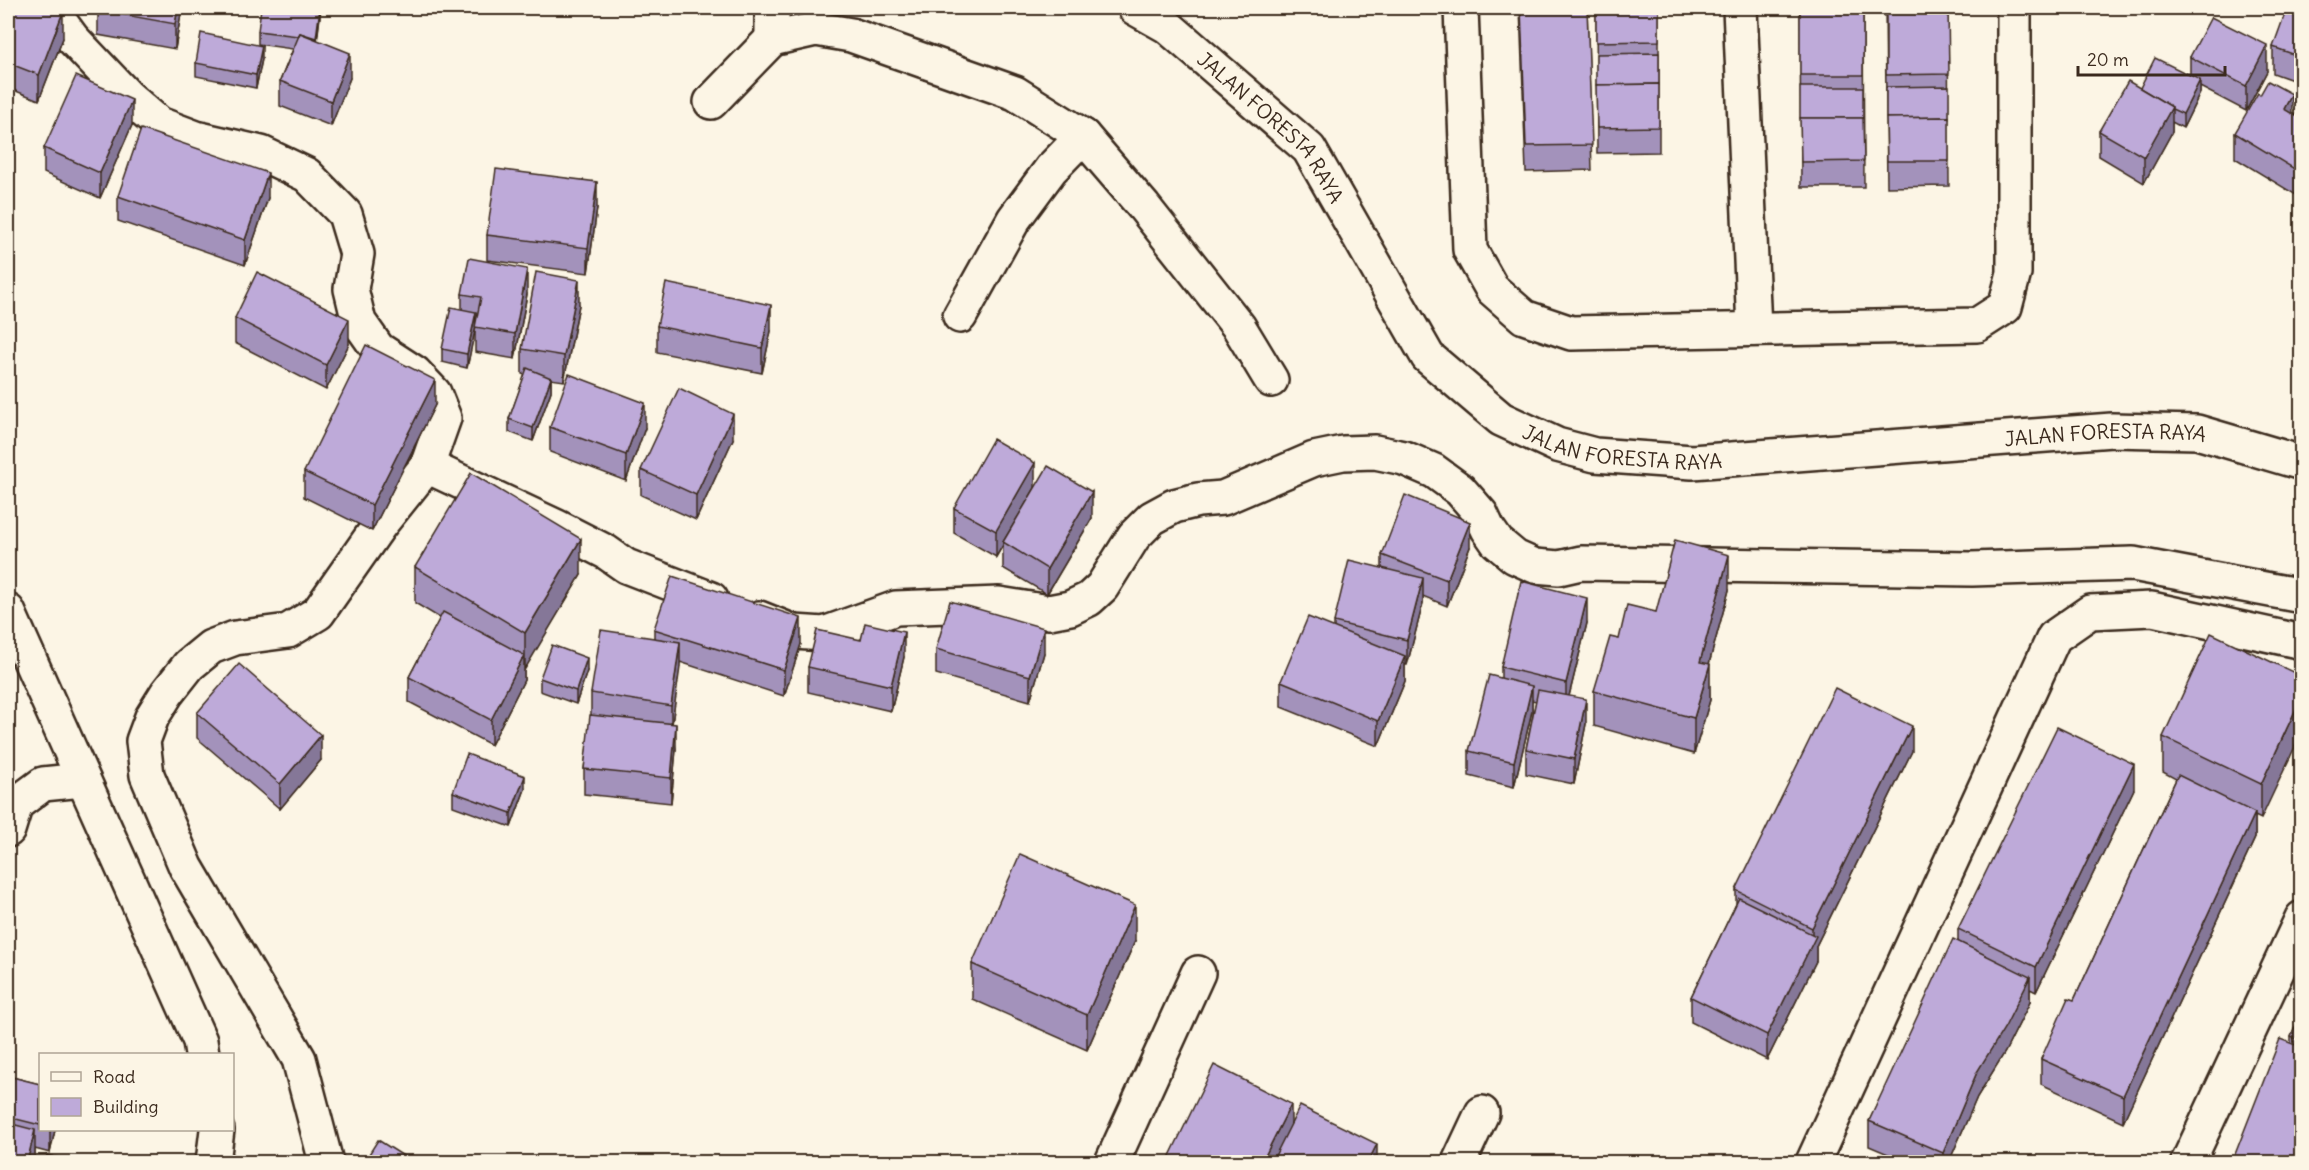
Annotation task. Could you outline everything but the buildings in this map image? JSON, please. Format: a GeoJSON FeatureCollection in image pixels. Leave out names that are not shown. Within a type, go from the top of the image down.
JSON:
{"type":"FeatureCollection","features":[{"type":"Feature","properties":{"kind":"street"},"geometry":{"type":"LineString","coordinates":[[50,8],[72,38],[128,97],[159,124],[196,138],[261,153],[307,175],[345,214],[357,254],[351,289],[358,322],[378,349],[415,373],[434,393],[444,418],[427,466],[379,526],[318,613],[288,631],[234,638],[211,646],[189,665],[167,693],[152,717],[143,741],[147,775],[186,867],[299,1059],[326,1162]]}},
{"type":"Feature","properties":{"kind":"street","name":"JALAN FORESTA RAYA"},"geometry":{"type":"LineString","coordinates":[[1135,8],[1167,26],[1309,149],[1428,357],[1501,419],[1557,445],[1595,455],[1692,462],[2112,430],[2197,432],[2301,463]]}},
{"type":"Feature","properties":{"kind":"street"},"geometry":{"type":"LineString","coordinates":[[1461,8],[1470,250],[1492,289],[1524,317],[1572,333],[1977,325],[2006,307],[2014,273],[2014,8]]}},
{"type":"Feature","properties":{"kind":"street"},"geometry":{"type":"LineString","coordinates":[[1740,8],[1754,329]]}},
{"type":"Feature","properties":{"kind":"street"},"geometry":{"type":"LineString","coordinates":[[711,102],[772,23],[851,35],[1015,93],[1083,136],[1144,207],[1239,327],[1271,380]]}},
{"type":"Feature","properties":{"kind":"street"},"geometry":{"type":"LineString","coordinates":[[960,316],[1014,219],[1051,169],[1083,136]]}},
{"type":"Feature","properties":{"kind":"street"},"geometry":{"type":"LineString","coordinates":[[427,466],[606,552],[626,566],[794,632],[824,634],[896,608],[999,604],[1049,612],[1070,608],[1089,598],[1102,587],[1134,536],[1152,518],[1174,506],[1198,500],[1222,498],[1314,459],[1344,453],[1375,452],[1404,458],[1434,471],[1460,490],[1481,513],[1497,542],[1515,556],[1535,566],[1559,568],[1581,563],[1972,569],[2133,564],[2301,596]]}},
{"type":"Feature","properties":{"kind":"street"},"geometry":{"type":"LineString","coordinates":[[1813,1162],[2054,637],[2090,612],[2152,609],[2301,642]]}},
{"type":"Feature","properties":{"kind":"street"},"geometry":{"type":"LineString","coordinates":[[8,611],[200,1041],[202,1053]]}},
{"type":"Feature","properties":{"kind":"street"},"geometry":{"type":"LineString","coordinates":[[8,830],[16,804],[43,784],[82,780]]}},
{"type":"Feature","properties":{"kind":"street"},"geometry":{"type":"LineString","coordinates":[[2188,1162],[2301,918]]}},
{"type":"Feature","properties":{"kind":"street"},"geometry":{"type":"LineString","coordinates":[[1112,1162],[1198,973]]}},
{"type":"Feature","properties":{"kind":"street"},"geometry":{"type":"LineString","coordinates":[[1459,1162],[1482,1113]]}},
{"type":"Feature","properties":{"kind":"street"},"geometry":{"type":"LineString","coordinates":[[213,1162],[217,1131]]}}]}
